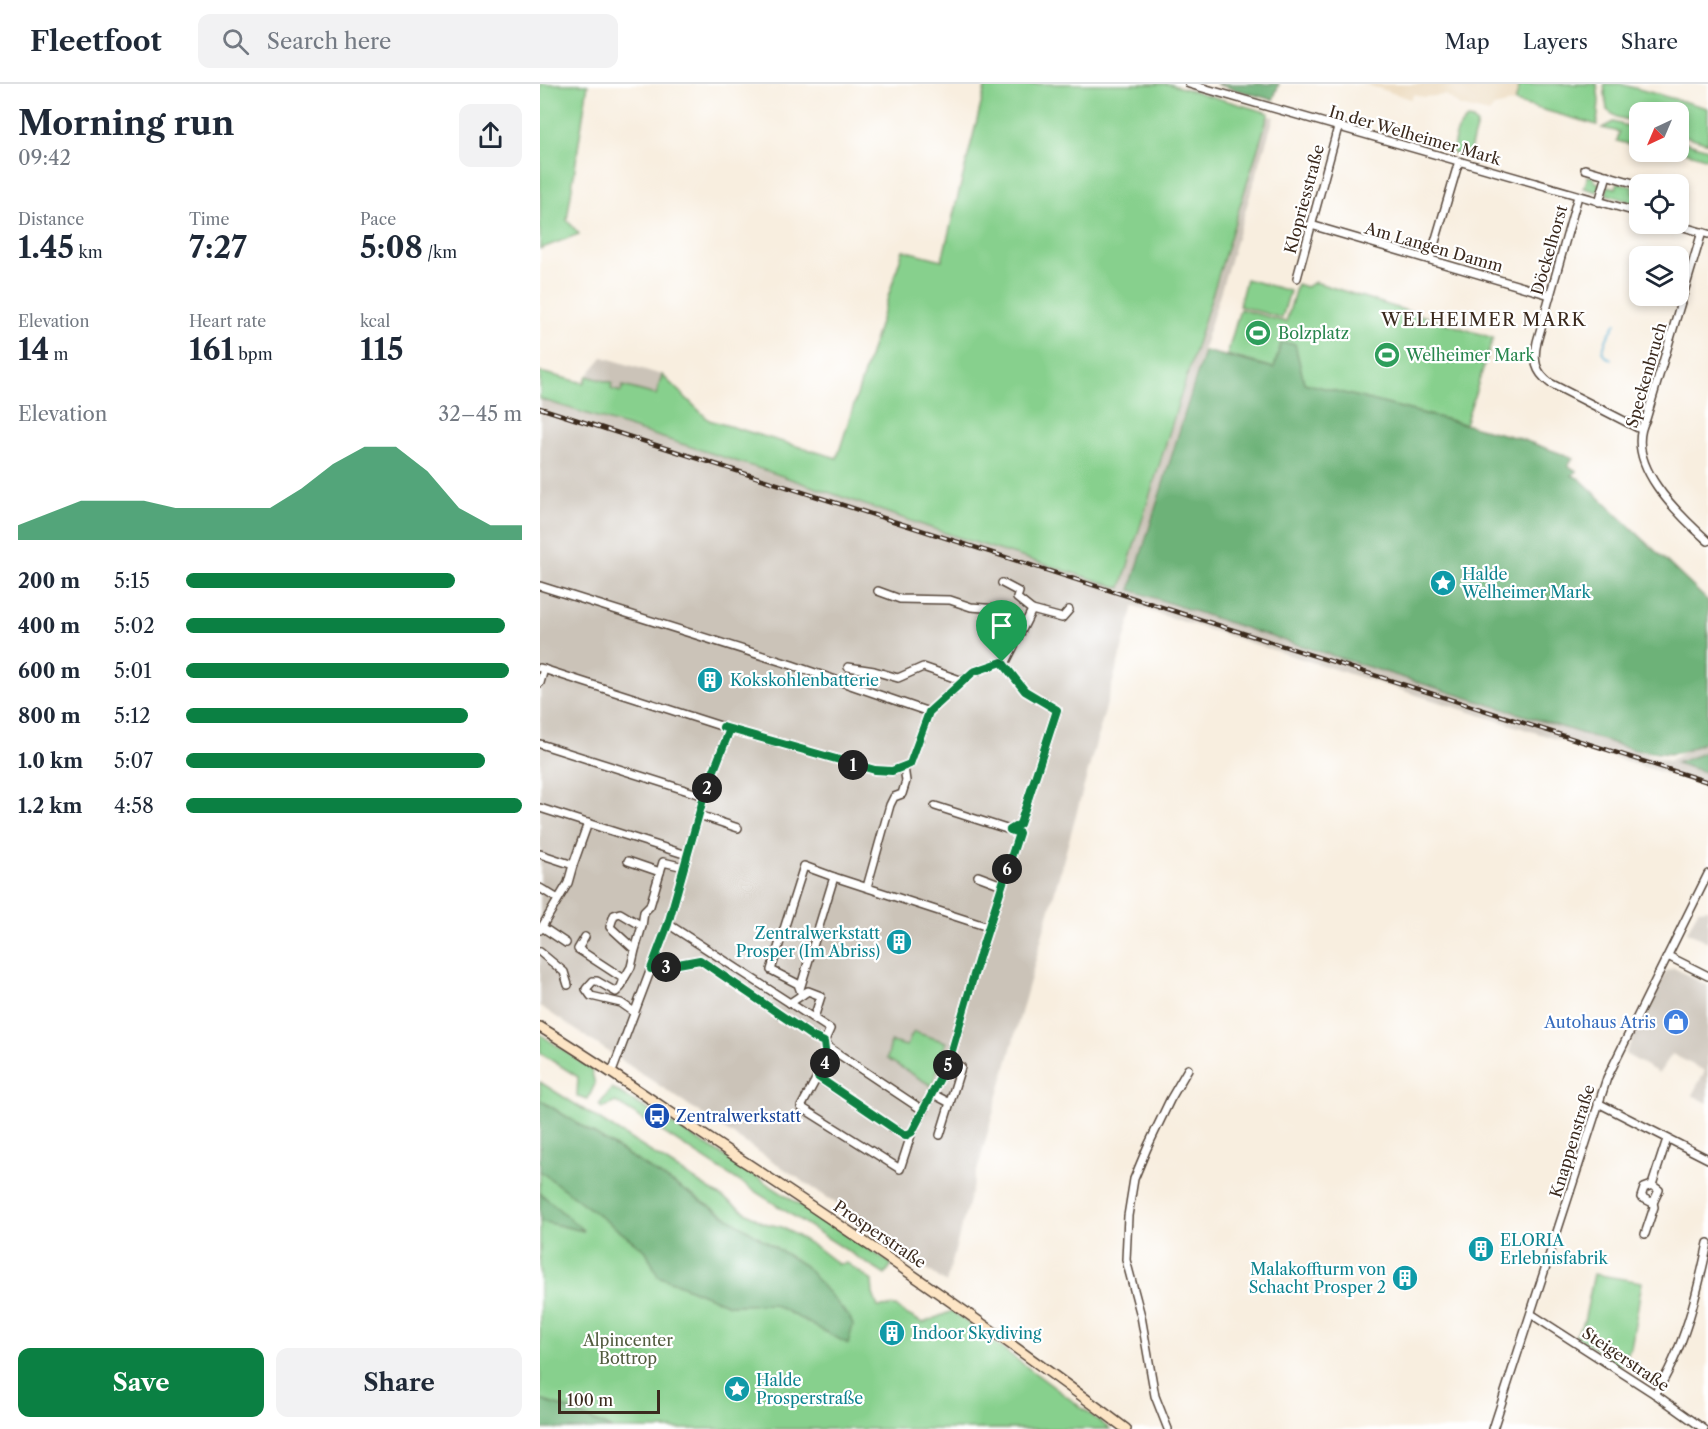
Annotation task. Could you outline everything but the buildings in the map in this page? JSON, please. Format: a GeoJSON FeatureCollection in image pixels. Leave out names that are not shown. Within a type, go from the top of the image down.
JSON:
{"type":"FeatureCollection","features":[{"type":"Feature","properties":{"kind":"main road","name":"Prosperstraße"},"geometry":{"type":"LineString","coordinates":[[540,1027],[612,1072],[933,1288],[1126,1429]]}},
{"type":"Feature","properties":{"kind":"street","name":"In der Welheimer Mark"},"geometry":{"type":"LineString","coordinates":[[1189,84],[1629,210]]}},
{"type":"Feature","properties":{"kind":"street","name":"Klopriesstraße"},"geometry":{"type":"LineString","coordinates":[[1297,278],[1338,127]]}},
{"type":"Feature","properties":{"kind":"street"},"geometry":{"type":"LineString","coordinates":[[1430,259],[1459,161]]}},
{"type":"Feature","properties":{"kind":"street"},"geometry":{"type":"LineString","coordinates":[[1585,169],[1629,182]]}},
{"type":"Feature","properties":{"kind":"street"},"geometry":{"type":"LineString","coordinates":[[1599,202],[1607,175]]}},
{"type":"Feature","properties":{"kind":"street","name":"Döckelhorst"},"geometry":{"type":"LineString","coordinates":[[1578,196],[1534,354],[1538,370],[1550,383],[1640,429]]}},
{"type":"Feature","properties":{"kind":"street","name":"Am Langen Damm"},"geometry":{"type":"LineString","coordinates":[[1311,225],[1550,295]]}},
{"type":"Feature","properties":{"kind":"street"},"geometry":{"type":"LineString","coordinates":[[1689,228],[1705,233]]}},
{"type":"Feature","properties":{"kind":"street","name":"Speckenbruch"},"geometry":{"type":"LineString","coordinates":[[1705,233],[1646,419],[1640,429],[1642,450],[1656,485],[1670,505],[1708,541]]}},
{"type":"Feature","properties":{"kind":"street"},"geometry":{"type":"LineString","coordinates":[[1002,583],[1020,592],[1017,598],[1032,610],[1062,618],[1069,610]]}},
{"type":"Feature","properties":{"kind":"street"},"geometry":{"type":"LineString","coordinates":[[540,586],[792,665],[929,712]]}},
{"type":"Feature","properties":{"kind":"street"},"geometry":{"type":"LineString","coordinates":[[878,591],[900,600],[950,600],[971,607],[997,609],[1013,616],[1022,627]]}},
{"type":"Feature","properties":{"kind":"street"},"geometry":{"type":"LineString","coordinates":[[723,727],[875,770],[892,771],[904,767],[910,764],[929,712],[973,672],[1007,660],[1032,610]]}},
{"type":"Feature","properties":{"kind":"street"},"geometry":{"type":"LineString","coordinates":[[1002,662],[1025,691],[1057,710],[1020,824],[1010,830]]}},
{"type":"Feature","properties":{"kind":"street"},"geometry":{"type":"LineString","coordinates":[[848,667],[898,678],[923,667],[963,681]]}},
{"type":"Feature","properties":{"kind":"street"},"geometry":{"type":"LineString","coordinates":[[540,680],[542,669],[730,729],[704,796],[660,948],[612,1072]]}},
{"type":"Feature","properties":{"kind":"street"},"geometry":{"type":"LineString","coordinates":[[540,744],[704,796]]}},
{"type":"Feature","properties":{"kind":"street"},"geometry":{"type":"LineString","coordinates":[[867,887],[890,805],[894,797],[902,794],[906,781],[904,767]]}},
{"type":"Feature","properties":{"kind":"street"},"geometry":{"type":"LineString","coordinates":[[668,924],[830,1029],[824,1044],[826,1059],[801,1107],[900,1169],[912,1132],[949,1061],[988,927],[1019,833],[935,806]]}},
{"type":"Feature","properties":{"kind":"street"},"geometry":{"type":"LineString","coordinates":[[540,808],[687,855]]}},
{"type":"Feature","properties":{"kind":"street"},"geometry":{"type":"LineString","coordinates":[[699,815],[738,828]]}},
{"type":"Feature","properties":{"kind":"street"},"geometry":{"type":"LineString","coordinates":[[566,943],[541,928],[568,883],[588,824]]}},
{"type":"Feature","properties":{"kind":"street"},"geometry":{"type":"LineString","coordinates":[[540,854],[573,865]]}},
{"type":"Feature","properties":{"kind":"street"},"geometry":{"type":"LineString","coordinates":[[628,861],[660,872]]}},
{"type":"Feature","properties":{"kind":"street"},"geometry":{"type":"LineString","coordinates":[[634,1012],[621,1003],[591,996],[586,989],[593,981],[597,981],[616,992],[631,967],[644,912],[650,906],[663,862],[684,867]]}},
{"type":"Feature","properties":{"kind":"street"},"geometry":{"type":"LineString","coordinates":[[801,992],[798,984],[771,970],[804,866],[988,927]]}},
{"type":"Feature","properties":{"kind":"street","name":"Knappenstraße"},"geometry":{"type":"LineString","coordinates":[[1493,1429],[1598,1103],[1617,1055],[1708,874]]}},
{"type":"Feature","properties":{"kind":"street"},"geometry":{"type":"LineString","coordinates":[[978,876],[1002,885]]}},
{"type":"Feature","properties":{"kind":"street"},"geometry":{"type":"LineString","coordinates":[[790,1003],[801,992],[834,877]]}},
{"type":"Feature","properties":{"kind":"street"},"geometry":{"type":"LineString","coordinates":[[540,888],[558,899]]}},
{"type":"Feature","properties":{"kind":"street"},"geometry":{"type":"LineString","coordinates":[[635,950],[609,927],[610,922],[614,915],[620,912],[642,926]]}},
{"type":"Feature","properties":{"kind":"street"},"geometry":{"type":"LineString","coordinates":[[585,937],[578,949],[624,979]]}},
{"type":"Feature","properties":{"kind":"street"},"geometry":{"type":"LineString","coordinates":[[540,952],[564,972],[568,985]]}},
{"type":"Feature","properties":{"kind":"street"},"geometry":{"type":"LineString","coordinates":[[1668,956],[1708,976]]}},
{"type":"Feature","properties":{"kind":"street"},"geometry":{"type":"LineString","coordinates":[[651,969],[700,960],[924,1111]]}},
{"type":"Feature","properties":{"kind":"street"},"geometry":{"type":"LineString","coordinates":[[801,992],[808,991],[821,996],[814,1018]]}},
{"type":"Feature","properties":{"kind":"street"},"geometry":{"type":"LineString","coordinates":[[940,1135],[961,1067],[949,1061]]}},
{"type":"Feature","properties":{"kind":"street"},"geometry":{"type":"LineString","coordinates":[[1168,1429],[1155,1396],[1141,1316],[1126,1260],[1128,1216],[1134,1179],[1170,1100],[1188,1069]]}},
{"type":"Feature","properties":{"kind":"street"},"geometry":{"type":"LineString","coordinates":[[818,1077],[905,1136],[912,1132]]}},
{"type":"Feature","properties":{"kind":"street"},"geometry":{"type":"LineString","coordinates":[[933,1094],[950,1103]]}},
{"type":"Feature","properties":{"kind":"street"},"geometry":{"type":"LineString","coordinates":[[1598,1103],[1708,1159]]}},
{"type":"Feature","properties":{"kind":"street"},"geometry":{"type":"LineString","coordinates":[[1652,1185],[1667,1139]]}},
{"type":"Feature","properties":{"kind":"street"},"geometry":{"type":"LineString","coordinates":[[1652,1185],[1644,1188],[1641,1197],[1653,1203]]}},
{"type":"Feature","properties":{"kind":"street"},"geometry":{"type":"LineString","coordinates":[[1646,1234],[1654,1207],[1653,1203],[1659,1190],[1652,1185]]}},
{"type":"Feature","properties":{"kind":"street"},"geometry":{"type":"LineString","coordinates":[[1655,1394],[1667,1376],[1705,1275],[1708,1243]]}},
{"type":"Feature","properties":{"kind":"street","name":"Steigerstraße"},"geometry":{"type":"LineString","coordinates":[[1531,1314],[1655,1394],[1704,1429]]}},
{"type":"Feature","properties":{"kind":"shaded area"},"geometry":{"type":"Polygon","coordinates":[[[1365,84],[1520,84],[1515,102],[1494,107],[1489,113],[1460,106],[1445,95],[1424,97],[1414,94],[1411,99],[1365,84]]]}},
{"type":"Feature","properties":{"kind":"shaded area"},"geometry":{"type":"Polygon","coordinates":[[[1269,116],[1274,117],[1129,591],[1668,761],[1708,740],[1708,752],[1677,763],[1708,773],[1708,787],[1134,606],[946,1283],[864,1222],[540,1006],[540,399],[828,492],[954,536],[1122,588],[1269,116]]]}},
{"type":"Feature","properties":{"kind":"shaded area"},"geometry":{"type":"Polygon","coordinates":[[[603,357],[662,375],[657,395],[623,386],[621,392],[611,389],[612,383],[587,376],[603,357]]]}},
{"type":"Feature","properties":{"kind":"shaded area"},"geometry":{"type":"Polygon","coordinates":[[[1708,909],[1708,942],[1687,932],[1698,910],[1708,909]]]}},
{"type":"Feature","properties":{"kind":"shaded area"},"geometry":{"type":"Polygon","coordinates":[[[1674,968],[1708,986],[1708,1103],[1692,1095],[1705,1071],[1672,1054],[1659,1073],[1625,1054],[1666,971],[1674,968]]]}},
{"type":"Feature","properties":{"kind":"green space"},"geometry":{"type":"Polygon","coordinates":[[[540,84],[588,84],[567,220],[579,234],[540,249],[540,84]]]}},
{"type":"Feature","properties":{"kind":"green space"},"geometry":{"type":"Polygon","coordinates":[[[986,84],[1169,84],[1269,113],[1121,588],[954,536],[776,474],[540,399],[540,372],[584,383],[587,376],[612,383],[611,389],[621,392],[623,386],[656,395],[662,375],[709,420],[837,458],[903,250],[942,260],[986,84]]]}},
{"type":"Feature","properties":{"kind":"green space"},"geometry":{"type":"Polygon","coordinates":[[[1216,84],[1279,84],[1273,100],[1216,84]]]}},
{"type":"Feature","properties":{"kind":"green space"},"geometry":{"type":"Polygon","coordinates":[[[1520,84],[1597,84],[1599,101],[1597,125],[1515,102],[1520,84]]]}},
{"type":"Feature","properties":{"kind":"green space"},"geometry":{"type":"Polygon","coordinates":[[[1604,84],[1620,84],[1686,102],[1629,102],[1629,120],[1617,117],[1607,110],[1604,84]]]}},
{"type":"Feature","properties":{"kind":"green space"},"geometry":{"type":"Polygon","coordinates":[[[1689,103],[1708,108],[1708,143],[1689,137],[1689,103]]]}},
{"type":"Feature","properties":{"kind":"green space"},"geometry":{"type":"Polygon","coordinates":[[[1467,119],[1473,120],[1477,125],[1468,157],[1453,153],[1456,134],[1467,119]]]}},
{"type":"Feature","properties":{"kind":"green space"},"geometry":{"type":"Polygon","coordinates":[[[1613,122],[1629,126],[1629,144],[1617,141],[1619,132],[1602,128],[1613,122]]]}},
{"type":"Feature","properties":{"kind":"green space"},"geometry":{"type":"Polygon","coordinates":[[[1689,143],[1708,149],[1708,159],[1689,153],[1689,143]]]}},
{"type":"Feature","properties":{"kind":"green space"},"geometry":{"type":"Polygon","coordinates":[[[1588,176],[1594,177],[1594,181],[1600,184],[1597,192],[1584,188],[1588,176]]]}},
{"type":"Feature","properties":{"kind":"green space"},"geometry":{"type":"Polygon","coordinates":[[[1618,182],[1629,186],[1629,202],[1606,194],[1608,186],[1616,188],[1618,182]]]}},
{"type":"Feature","properties":{"kind":"green space"},"geometry":{"type":"Polygon","coordinates":[[[1246,279],[1290,291],[1282,318],[1239,306],[1246,279]]]}},
{"type":"Feature","properties":{"kind":"green space"},"geometry":{"type":"Polygon","coordinates":[[[1315,282],[1493,338],[1465,424],[1304,383],[1295,345],[1274,368],[1227,355],[1240,309],[1286,322],[1297,284],[1306,287],[1315,282]]]}},
{"type":"Feature","properties":{"kind":"green space"},"geometry":{"type":"Polygon","coordinates":[[[1281,343],[1295,344],[1304,383],[1518,438],[1573,458],[1568,466],[1577,471],[1572,475],[1580,479],[1708,601],[1708,740],[1688,750],[1673,754],[1635,750],[1266,635],[1130,590],[1204,351],[1274,368],[1281,343]]]}},
{"type":"Feature","properties":{"kind":"green space"},"geometry":{"type":"Polygon","coordinates":[[[1708,752],[1708,773],[1676,763],[1704,753],[1708,752]]]}},
{"type":"Feature","properties":{"kind":"green space"},"geometry":{"type":"Polygon","coordinates":[[[914,1032],[946,1042],[932,1086],[887,1059],[891,1042],[907,1046],[914,1032]]]}},
{"type":"Feature","properties":{"kind":"green space"},"geometry":{"type":"Polygon","coordinates":[[[540,1034],[591,1069],[595,1084],[588,1099],[577,1096],[578,1077],[540,1053],[540,1034]]]}},
{"type":"Feature","properties":{"kind":"green space","name":"Alpincenter Bottrop"},"geometry":{"type":"Polygon","coordinates":[[[540,1082],[763,1223],[782,1227],[816,1247],[838,1264],[847,1263],[872,1281],[873,1294],[878,1307],[896,1306],[923,1323],[952,1311],[1110,1429],[612,1429],[565,1408],[540,1400],[540,1221],[583,1231],[540,1193],[540,1171],[646,1251],[658,1276],[729,1305],[773,1304],[848,1343],[805,1266],[540,1100],[540,1082]]]}},
{"type":"Feature","properties":{"kind":"green space"},"geometry":{"type":"Polygon","coordinates":[[[612,1088],[713,1149],[892,1264],[885,1275],[616,1102],[602,1108],[599,1105],[612,1088]]]}},
{"type":"Feature","properties":{"kind":"green space"},"geometry":{"type":"Polygon","coordinates":[[[540,1100],[805,1266],[850,1318],[853,1325],[848,1344],[773,1304],[729,1305],[658,1276],[646,1251],[540,1171],[540,1100]]]}},
{"type":"Feature","properties":{"kind":"green space"},"geometry":{"type":"Polygon","coordinates":[[[540,1193],[584,1231],[540,1221],[540,1193]]]}},
{"type":"Feature","properties":{"kind":"green space"},"geometry":{"type":"Polygon","coordinates":[[[1594,1274],[1642,1282],[1631,1348],[1620,1366],[1575,1335],[1584,1322],[1594,1274]]]}},
{"type":"Feature","properties":{"kind":"green space"},"geometry":{"type":"Polygon","coordinates":[[[540,1400],[565,1408],[612,1429],[540,1429],[540,1400]]]}},
{"type":"Feature","properties":{"kind":"waterway"},"geometry":{"type":"LineString","coordinates":[[1611,359],[1602,351],[1616,323]]}},
{"type":"Feature","properties":{"kind":"railway"},"geometry":{"type":"LineString","coordinates":[[540,408],[1708,782]]}},
{"type":"Feature","properties":{"kind":"place","name":"Bolzplatz"},"geometry":{"type":"Point","coordinates":[1258,333]}},
{"type":"Feature","properties":{"kind":"place","name":"Welheimer Mark"},"geometry":{"type":"Point","coordinates":[1387,355]}},
{"type":"Feature","properties":{"kind":"place","name":"Halde Welheimer Mark"},"geometry":{"type":"Point","coordinates":[1443,583]}},
{"type":"Feature","properties":{"kind":"place","name":"Kokskohlenbatterie"},"geometry":{"type":"Point","coordinates":[710,680]}},
{"type":"Feature","properties":{"kind":"place","name":"Zentralwerkstatt Prosper (Im Abriss)"},"geometry":{"type":"Point","coordinates":[899,942]}},
{"type":"Feature","properties":{"kind":"place","name":"Autohaus Atris"},"geometry":{"type":"Point","coordinates":[1676,1022]}},
{"type":"Feature","properties":{"kind":"place","name":"Zentralwerkstatt"},"geometry":{"type":"Point","coordinates":[657,1116]}},
{"type":"Feature","properties":{"kind":"place","name":"ELORIA Erlebnisfabrik"},"geometry":{"type":"Point","coordinates":[1481,1249]}},
{"type":"Feature","properties":{"kind":"place","name":"Malakoffturm von Schacht Prosper 2"},"geometry":{"type":"Point","coordinates":[1405,1278]}},
{"type":"Feature","properties":{"kind":"place","name":"Indoor Skydiving"},"geometry":{"type":"Point","coordinates":[892,1333]}},
{"type":"Feature","properties":{"kind":"place","name":"Halde Prosperstraße"},"geometry":{"type":"Point","coordinates":[737,1389]}},
{"type":"Feature","properties":{"kind":"district","name":"WELHEIMER MARK"},"geometry":{"type":"Point","coordinates":[1484,320]}},
{"type":"Feature","properties":{"kind":"route"},"geometry":{"type":"LineString","coordinates":[[1002,662],[1025,691],[1057,710],[1020,824],[1010,830],[1019,833],[949,1061],[912,1132],[905,1136],[818,1077],[826,1059],[824,1042],[813,1037],[806,1030],[700,960],[651,969],[668,924],[704,796],[730,729],[723,727],[875,770],[902,769],[910,764],[929,712],[973,672],[1002,662]]}}]}
